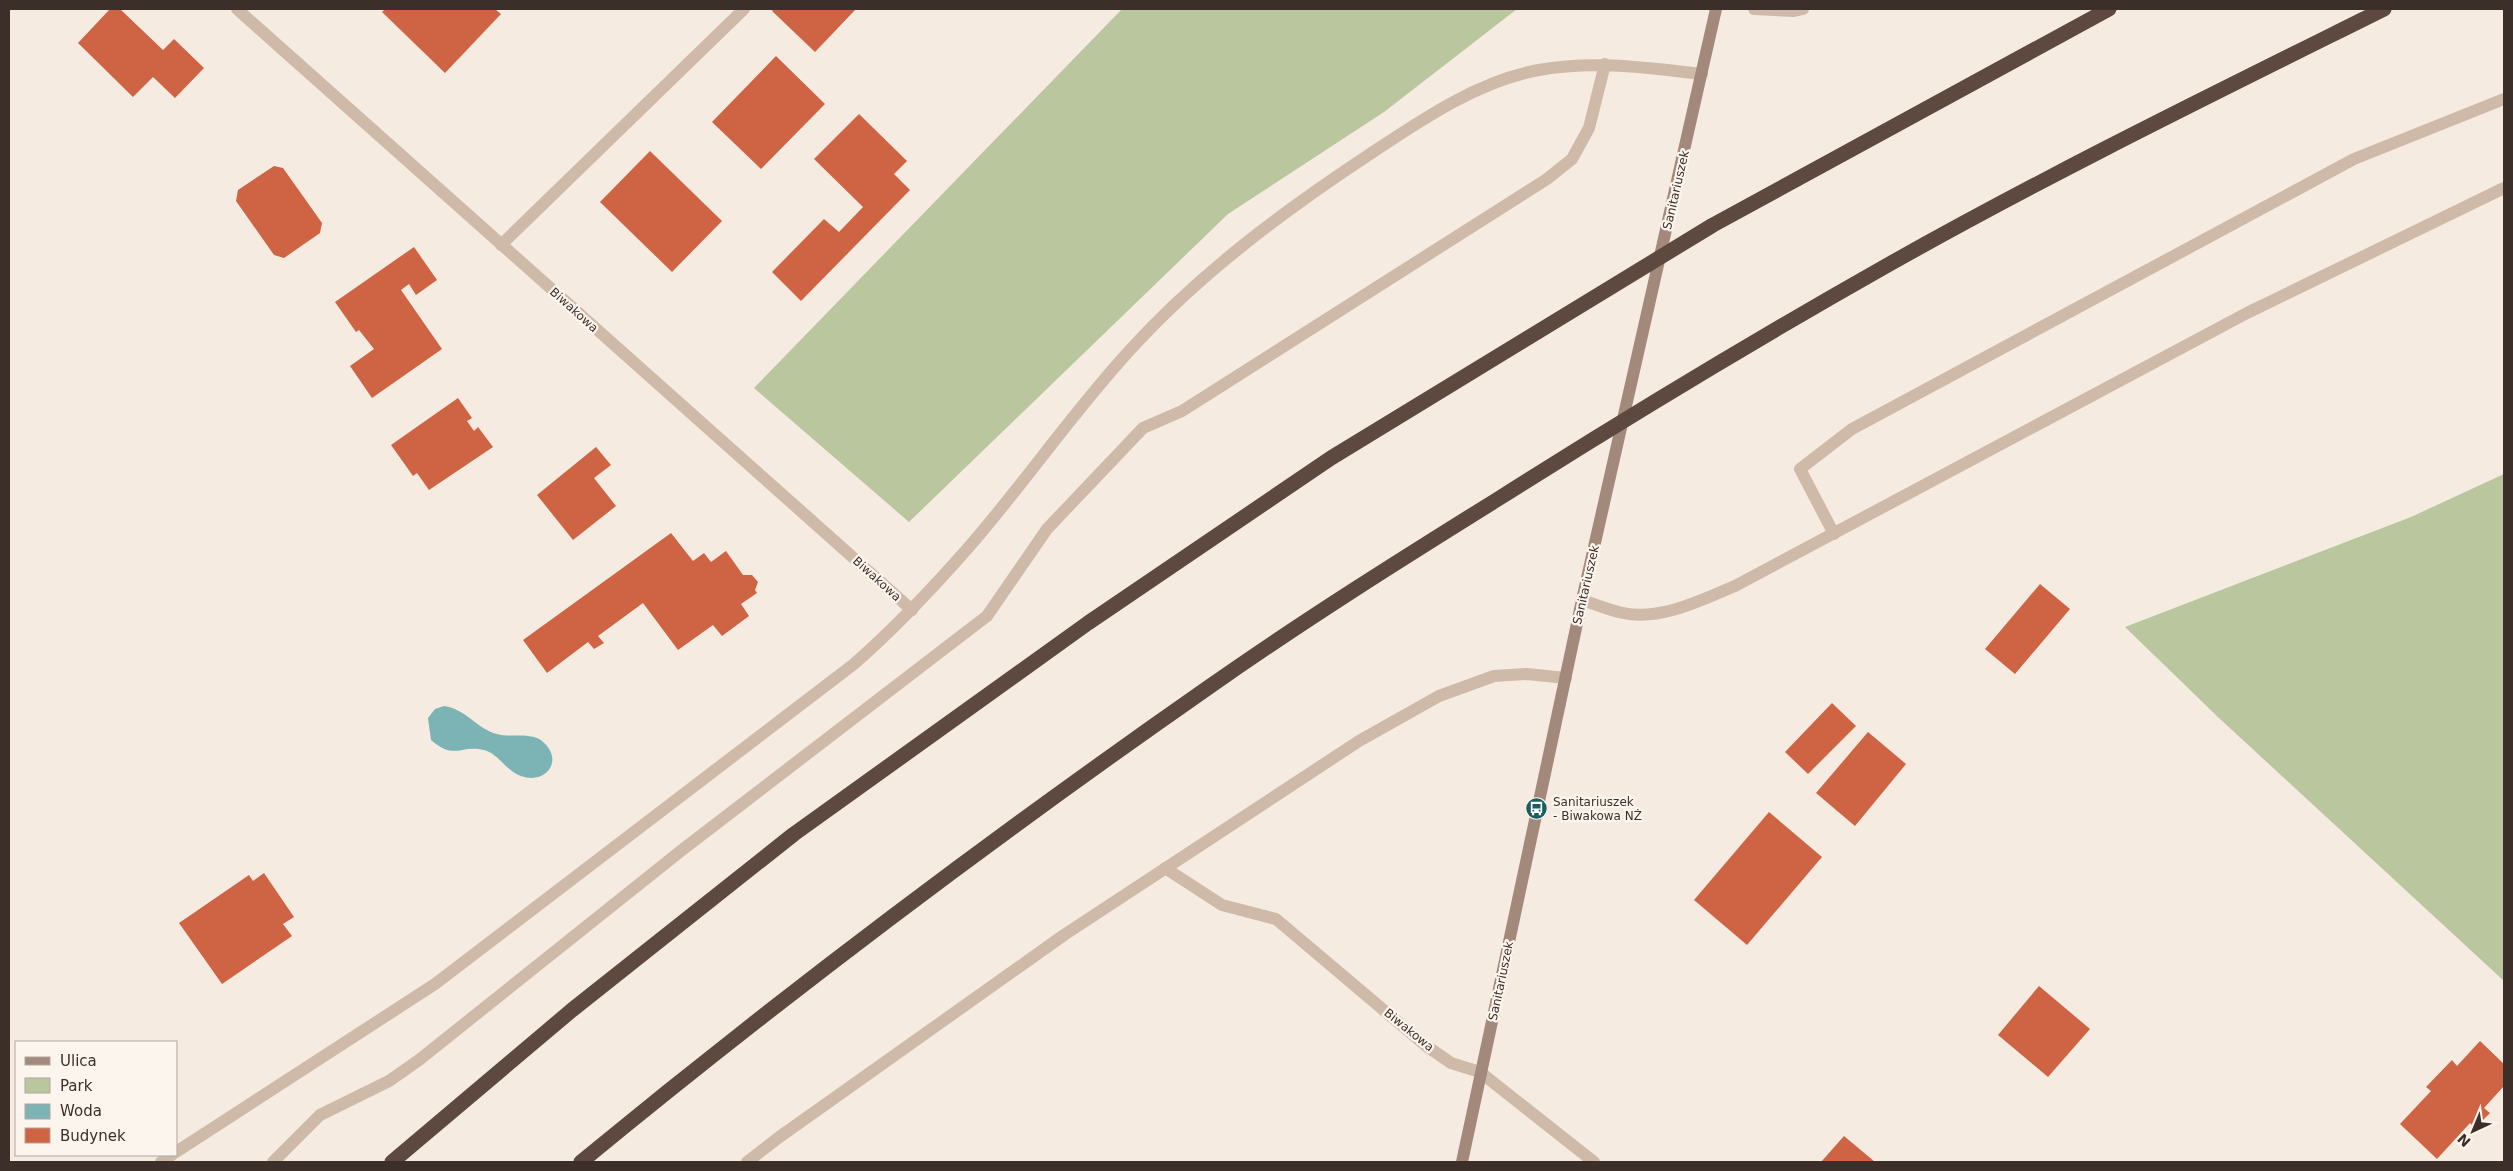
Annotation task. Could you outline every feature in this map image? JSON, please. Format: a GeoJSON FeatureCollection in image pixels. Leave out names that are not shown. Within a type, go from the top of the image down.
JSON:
{"type":"FeatureCollection","features":[{"type":"Feature","properties":{"kind":"highway"},"geometry":{"type":"LineString","coordinates":[[392,1162],[572,1010],[786,840],[1088,623],[1331,458],[1713,225],[2109,9]]}},
{"type":"Feature","properties":{"kind":"highway"},"geometry":{"type":"LineString","coordinates":[[581,1162],[708,1058],[947,875],[1211,685],[1391,565],[1676,388],[1889,264],[2116,141],[2384,9]]}},
{"type":"Feature","properties":{"kind":"street","name":"Biwakowa"},"geometry":{"type":"LineString","coordinates":[[237,9],[912,610]]}},
{"type":"Feature","properties":{"kind":"street"},"geometry":{"type":"LineString","coordinates":[[501,245],[744,9]]}},
{"type":"Feature","properties":{"kind":"street","name":"Sanitariuszek"},"geometry":{"type":"LineString","coordinates":[[1462,1162],[1582,600],[1716,9]]}},
{"type":"Feature","properties":{"kind":"street"},"geometry":{"type":"LineString","coordinates":[[1754,9],[1794,11],[1803,9]]}},
{"type":"Feature","properties":{"kind":"street"},"geometry":{"type":"LineString","coordinates":[[178,1151],[435,984],[765,734],[854,664],[912,610],[970,547],[1131,349],[1186,294],[1261,232],[1333,179],[1410,127],[1464,98],[1521,74],[1540,70],[1605,64],[1702,74]]}},
{"type":"Feature","properties":{"kind":"street"},"geometry":{"type":"LineString","coordinates":[[273,1162],[320,1115],[389,1081],[419,1060],[682,850],[987,616],[1047,529],[1143,428],[1182,410],[1547,179],[1572,158],[1589,128],[1605,64]]}},
{"type":"Feature","properties":{"kind":"street"},"geometry":{"type":"LineString","coordinates":[[1834,534],[1812,496],[1800,469],[1852,429],[2354,159],[2504,99]]}},
{"type":"Feature","properties":{"kind":"street"},"geometry":{"type":"LineString","coordinates":[[1582,600],[1624,614],[1648,614],[1680,608],[1734,586],[2247,313],[2504,188]]}},
{"type":"Feature","properties":{"kind":"street"},"geometry":{"type":"LineString","coordinates":[[747,1162],[1064,935],[1358,741],[1439,696],[1494,676],[1527,674],[1566,678]]}},
{"type":"Feature","properties":{"kind":"street","name":"Biwakowa"},"geometry":{"type":"LineString","coordinates":[[1165,868],[1222,905],[1276,919],[1425,1045],[1451,1063],[1480,1072],[1594,1162]]}},
{"type":"Feature","properties":{"kind":"green space"},"geometry":{"type":"Polygon","coordinates":[[[1122,9],[1517,9],[1384,112],[1228,214],[909,522],[754,388],[1122,9]]]}},
{"type":"Feature","properties":{"kind":"green space"},"geometry":{"type":"Polygon","coordinates":[[[2504,474],[2504,981],[2219,718],[2125,627],[2411,517],[2504,474]]]}},
{"type":"Feature","properties":{"kind":"water"},"geometry":{"type":"Polygon","coordinates":[[[444,706],[459,711],[483,728],[497,734],[537,738],[549,748],[552,756],[550,769],[545,774],[530,778],[516,774],[494,755],[484,750],[452,751],[439,746],[431,740],[428,718],[435,709],[444,706]]]}},
{"type":"Feature","properties":{"kind":"building"},"geometry":{"type":"Polygon","coordinates":[[[110,9],[120,9],[163,50],[174,39],[204,68],[175,98],[153,77],[133,97],[78,43],[110,9]]]}},
{"type":"Feature","properties":{"kind":"building"},"geometry":{"type":"Polygon","coordinates":[[[385,9],[495,9],[501,14],[445,73],[382,12],[385,9]]]}},
{"type":"Feature","properties":{"kind":"building"},"geometry":{"type":"Polygon","coordinates":[[[774,9],[856,9],[815,52],[772,11],[774,9]]]}},
{"type":"Feature","properties":{"kind":"building"},"geometry":{"type":"Polygon","coordinates":[[[776,56],[825,104],[761,169],[712,122],[776,56]]]}},
{"type":"Feature","properties":{"kind":"building"},"geometry":{"type":"Polygon","coordinates":[[[859,114],[907,161],[894,174],[910,190],[801,301],[772,272],[824,219],[839,232],[863,207],[814,159],[859,114]]]}},
{"type":"Feature","properties":{"kind":"building"},"geometry":{"type":"Polygon","coordinates":[[[650,151],[722,221],[672,272],[600,202],[650,151]]]}},
{"type":"Feature","properties":{"kind":"building"},"geometry":{"type":"Polygon","coordinates":[[[274,166],[283,168],[322,223],[320,233],[284,258],[274,255],[236,201],[238,190],[274,166]]]}},
{"type":"Feature","properties":{"kind":"building"},"geometry":{"type":"Polygon","coordinates":[[[414,247],[437,280],[416,295],[409,284],[401,290],[442,349],[372,398],[350,366],[374,349],[359,330],[356,332],[335,302],[414,247]]]}},
{"type":"Feature","properties":{"kind":"building"},"geometry":{"type":"Polygon","coordinates":[[[458,398],[472,418],[467,421],[474,431],[478,427],[493,447],[429,490],[417,473],[413,476],[391,445],[458,398]]]}},
{"type":"Feature","properties":{"kind":"building"},"geometry":{"type":"Polygon","coordinates":[[[596,447],[611,465],[594,478],[616,506],[573,540],[537,495],[596,447]]]}},
{"type":"Feature","properties":{"kind":"building"},"geometry":{"type":"Polygon","coordinates":[[[671,533],[693,561],[704,553],[711,562],[726,551],[743,575],[752,575],[758,582],[755,590],[757,593],[741,604],[749,616],[722,636],[713,625],[678,650],[643,603],[598,636],[604,643],[594,649],[588,642],[547,673],[523,640],[671,533]]]}},
{"type":"Feature","properties":{"kind":"building"},"geometry":{"type":"Polygon","coordinates":[[[2040,584],[2070,609],[2015,674],[1985,649],[2040,584]]]}},
{"type":"Feature","properties":{"kind":"building"},"geometry":{"type":"Polygon","coordinates":[[[1832,703],[1856,726],[1808,774],[1785,752],[1832,703]]]}},
{"type":"Feature","properties":{"kind":"building"},"geometry":{"type":"Polygon","coordinates":[[[1868,732],[1906,764],[1855,826],[1816,793],[1868,732]]]}},
{"type":"Feature","properties":{"kind":"building"},"geometry":{"type":"Polygon","coordinates":[[[1769,812],[1822,857],[1747,945],[1694,900],[1769,812]]]}},
{"type":"Feature","properties":{"kind":"building"},"geometry":{"type":"Polygon","coordinates":[[[264,873],[294,917],[283,924],[292,936],[222,984],[179,923],[249,875],[253,881],[264,873]]]}},
{"type":"Feature","properties":{"kind":"building"},"geometry":{"type":"Polygon","coordinates":[[[2039,986],[2090,1029],[2048,1077],[1998,1035],[2039,986]]]}},
{"type":"Feature","properties":{"kind":"building"},"geometry":{"type":"Polygon","coordinates":[[[2480,1041],[2504,1064],[2504,1086],[2484,1108],[2490,1113],[2475,1128],[2470,1123],[2437,1159],[2400,1124],[2431,1091],[2426,1087],[2452,1060],[2457,1066],[2480,1041]]]}},
{"type":"Feature","properties":{"kind":"building"},"geometry":{"type":"Polygon","coordinates":[[[1844,1136],[1875,1162],[1821,1162],[1844,1136]]]}},
{"type":"Feature","properties":{"kind":"place","name":"Sanitariuszek - Biwakowa NŻ"},"geometry":{"type":"Point","coordinates":[1537,809]}}]}
